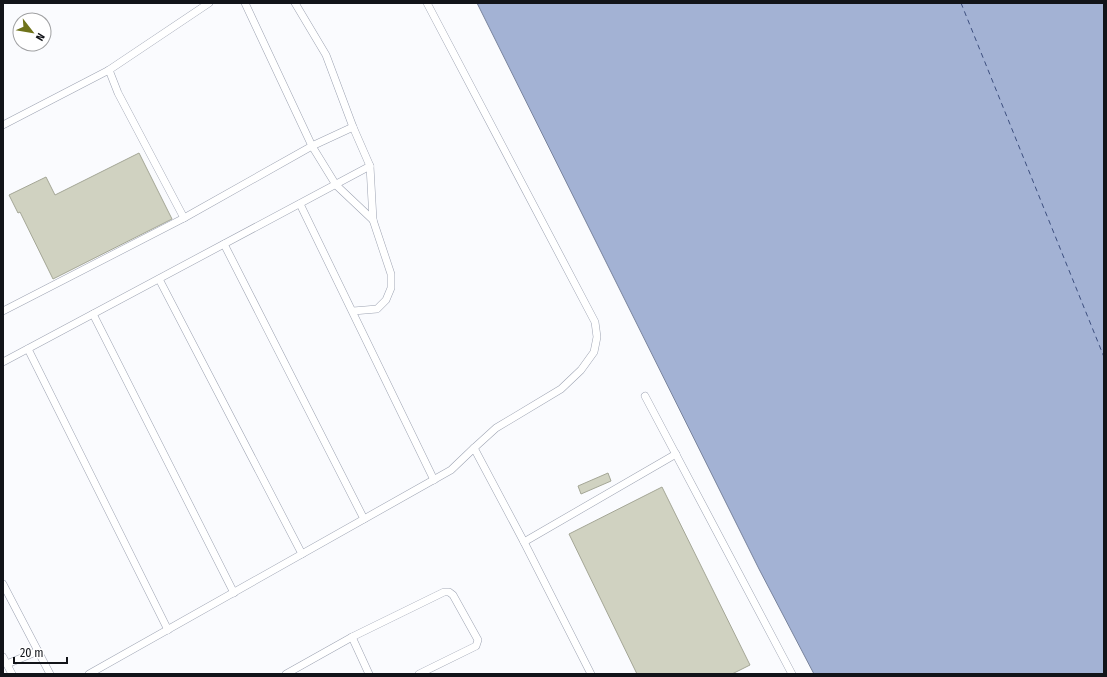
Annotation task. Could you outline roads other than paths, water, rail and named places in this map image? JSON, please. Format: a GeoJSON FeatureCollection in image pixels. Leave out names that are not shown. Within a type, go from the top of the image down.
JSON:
{"type":"FeatureCollection","features":[{"type":"Feature","properties":{"kind":"lane"},"geometry":{"type":"LineString","coordinates":[[3,125],[109,70],[209,3]]}},
{"type":"Feature","properties":{"kind":"lane"},"geometry":{"type":"LineString","coordinates":[[245,3],[312,146],[336,185],[373,220]]}},
{"type":"Feature","properties":{"kind":"lane"},"geometry":{"type":"LineString","coordinates":[[294,3],[326,55],[353,127],[370,166],[373,220],[391,274],[391,288],[386,300],[377,309],[353,312]]}},
{"type":"Feature","properties":{"kind":"lane"},"geometry":{"type":"LineString","coordinates":[[89,674],[452,470],[496,428],[561,389],[581,370],[594,352],[597,337],[595,322],[427,3]]}},
{"type":"Feature","properties":{"kind":"lane"},"geometry":{"type":"LineString","coordinates":[[109,70],[118,93],[184,218]]}},
{"type":"Feature","properties":{"kind":"lane"},"geometry":{"type":"LineString","coordinates":[[3,311],[184,218],[312,146],[353,127]]}},
{"type":"Feature","properties":{"kind":"lane"},"geometry":{"type":"LineString","coordinates":[[3,362],[370,166]]}},
{"type":"Feature","properties":{"kind":"lane"},"geometry":{"type":"LineString","coordinates":[[300,204],[434,480]]}},
{"type":"Feature","properties":{"kind":"lane"},"geometry":{"type":"LineString","coordinates":[[224,244],[364,519]]}},
{"type":"Feature","properties":{"kind":"lane"},"geometry":{"type":"LineString","coordinates":[[160,279],[302,554]]}},
{"type":"Feature","properties":{"kind":"lane"},"geometry":{"type":"LineString","coordinates":[[93,314],[234,593]]}},
{"type":"Feature","properties":{"kind":"lane"},"geometry":{"type":"LineString","coordinates":[[28,349],[168,630]]}},
{"type":"Feature","properties":{"kind":"lane"},"geometry":{"type":"LineString","coordinates":[[645,396],[792,674]]}},
{"type":"Feature","properties":{"kind":"lane"},"geometry":{"type":"LineString","coordinates":[[474,448],[591,674]]}},
{"type":"Feature","properties":{"kind":"lane"},"geometry":{"type":"LineString","coordinates":[[524,542],[676,454]]}},
{"type":"Feature","properties":{"kind":"lane"},"geometry":{"type":"LineString","coordinates":[[3,584],[50,674]]}},
{"type":"Feature","properties":{"kind":"lane"},"geometry":{"type":"LineString","coordinates":[[286,674],[352,637],[444,592],[449,592],[453,595],[478,640],[478,643],[476,646],[419,674]]}},
{"type":"Feature","properties":{"kind":"lane"},"geometry":{"type":"LineString","coordinates":[[352,637],[369,674]]}},
{"type":"Feature","properties":{"kind":"lane"},"geometry":{"type":"LineString","coordinates":[[7,664],[38,652]]}},
{"type":"Feature","properties":{"kind":"lane"},"geometry":{"type":"LineString","coordinates":[[3,657],[12,674]]}},
{"type":"Feature","properties":{"kind":"water"},"geometry":{"type":"Polygon","coordinates":[[[477,3],[1104,3],[1104,674],[814,674],[759,569],[477,3]]]}}]}
